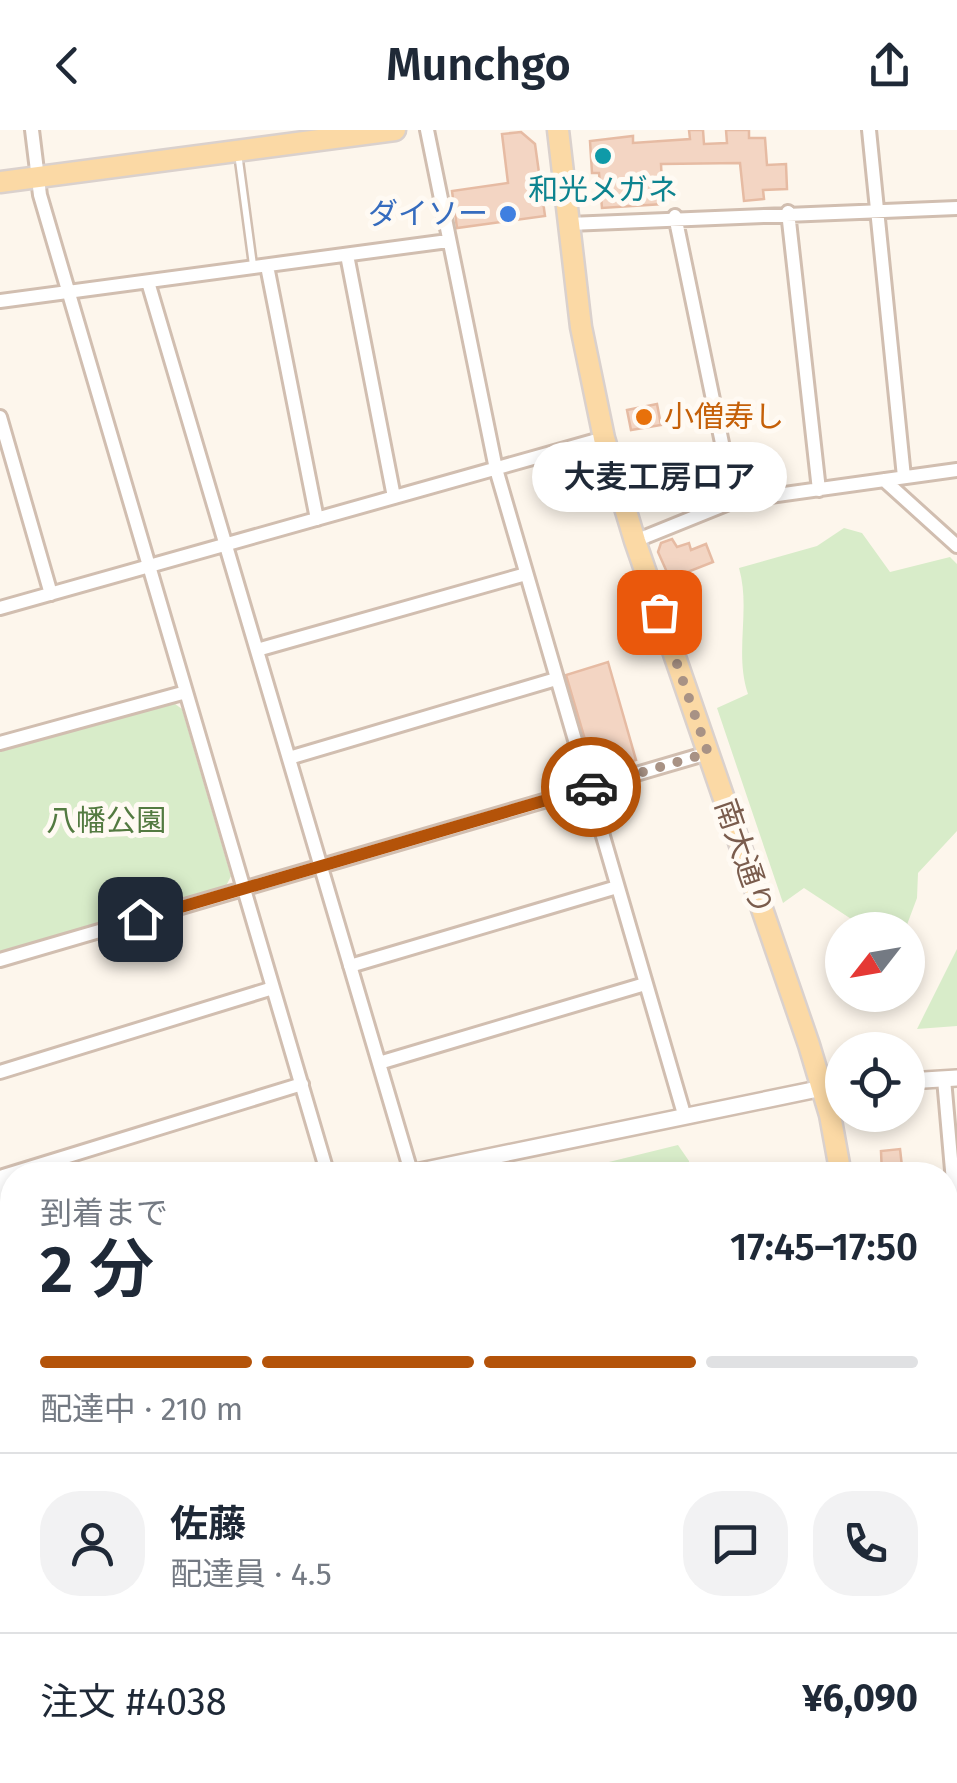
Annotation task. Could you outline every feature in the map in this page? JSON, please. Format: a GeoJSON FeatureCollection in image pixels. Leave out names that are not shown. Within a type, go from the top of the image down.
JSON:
{"type":"FeatureCollection","features":[{"type":"Feature","properties":{"kind":"main road"},"geometry":{"type":"LineString","coordinates":[[0,182],[238,152],[298,137],[395,130]]}},
{"type":"Feature","properties":{"kind":"main road","name":"南大通り"},"geometry":{"type":"LineString","coordinates":[[558,130],[581,327],[604,438],[708,753],[825,1067]]}},
{"type":"Feature","properties":{"kind":"main road","name":"南大通り"},"geometry":{"type":"LineString","coordinates":[[837,1132],[840,1162]]}},
{"type":"Feature","properties":{"kind":"street"},"geometry":{"type":"LineString","coordinates":[[32,130],[35,178],[324,1162]]}},
{"type":"Feature","properties":{"kind":"street"},"geometry":{"type":"LineString","coordinates":[[428,130],[496,468],[684,1114]]}},
{"type":"Feature","properties":{"kind":"street"},"geometry":{"type":"LineString","coordinates":[[870,130],[904,477]]}},
{"type":"Feature","properties":{"kind":"street"},"geometry":{"type":"LineString","coordinates":[[569,224],[675,216],[957,208]]}},
{"type":"Feature","properties":{"kind":"street"},"geometry":{"type":"LineString","coordinates":[[788,212],[820,490]]}},
{"type":"Feature","properties":{"kind":"street"},"geometry":{"type":"LineString","coordinates":[[675,216],[734,501]]}},
{"type":"Feature","properties":{"kind":"street"},"geometry":{"type":"LineString","coordinates":[[0,302],[448,241]]}},
{"type":"Feature","properties":{"kind":"street"},"geometry":{"type":"LineString","coordinates":[[347,255],[394,497]]}},
{"type":"Feature","properties":{"kind":"street"},"geometry":{"type":"LineString","coordinates":[[260,266],[317,519]]}},
{"type":"Feature","properties":{"kind":"street"},"geometry":{"type":"LineString","coordinates":[[148,282],[405,1162]]}},
{"type":"Feature","properties":{"kind":"street"},"geometry":{"type":"LineString","coordinates":[[0,417],[51,594]]}},
{"type":"Feature","properties":{"kind":"street"},"geometry":{"type":"LineString","coordinates":[[0,608],[604,438]]}},
{"type":"Feature","properties":{"kind":"street"},"geometry":{"type":"LineString","coordinates":[[635,541],[734,501],[957,470]]}},
{"type":"Feature","properties":{"kind":"street"},"geometry":{"type":"LineString","coordinates":[[884,480],[957,546]]}},
{"type":"Feature","properties":{"kind":"street"},"geometry":{"type":"LineString","coordinates":[[257,650],[526,574]]}},
{"type":"Feature","properties":{"kind":"street"},"geometry":{"type":"LineString","coordinates":[[288,758],[556,679]]}},
{"type":"Feature","properties":{"kind":"street"},"geometry":{"type":"LineString","coordinates":[[0,743],[186,692]]}},
{"type":"Feature","properties":{"kind":"street"},"geometry":{"type":"LineString","coordinates":[[0,960],[708,753]]}},
{"type":"Feature","properties":{"kind":"street"},"geometry":{"type":"LineString","coordinates":[[350,966],[617,888]]}},
{"type":"Feature","properties":{"kind":"street"},"geometry":{"type":"LineString","coordinates":[[379,1063],[646,984]]}},
{"type":"Feature","properties":{"kind":"street"},"geometry":{"type":"LineString","coordinates":[[0,1072],[273,988]]}},
{"type":"Feature","properties":{"kind":"street"},"geometry":{"type":"LineString","coordinates":[[925,1080],[951,1079],[954,1155]]}},
{"type":"Feature","properties":{"kind":"street"},"geometry":{"type":"LineString","coordinates":[[51,1162],[302,1084]]}},
{"type":"Feature","properties":{"kind":"street"},"geometry":{"type":"LineString","coordinates":[[463,1162],[825,1087]]}},
{"type":"Feature","properties":{"kind":"lane"},"geometry":{"type":"LineString","coordinates":[[238,152],[260,266]]}},
{"type":"Feature","properties":{"kind":"green space"},"geometry":{"type":"Polygon","coordinates":[[[844,528],[862,533],[890,572],[950,557],[957,564],[957,831],[918,873],[912,912],[841,912],[804,888],[783,903],[717,708],[748,694],[742,662],[744,600],[739,568],[817,546],[844,528]]]}},
{"type":"Feature","properties":{"kind":"green space","name":"八幡公園"},"geometry":{"type":"Polygon","coordinates":[[[171,701],[182,709],[231,876],[226,886],[0,952],[0,752],[171,701]]]}},
{"type":"Feature","properties":{"kind":"green space"},"geometry":{"type":"Polygon","coordinates":[[[957,949],[957,1026],[917,1029],[957,949]]]}},
{"type":"Feature","properties":{"kind":"green space"},"geometry":{"type":"Polygon","coordinates":[[[678,1145],[689,1161],[689,1162],[609,1162],[678,1145]]]}},
{"type":"Feature","properties":{"kind":"building"},"geometry":{"type":"Polygon","coordinates":[[[689,130],[703,130],[704,144],[727,143],[726,130],[749,130],[749,138],[765,138],[767,165],[786,164],[787,189],[763,190],[764,199],[744,201],[740,163],[661,164],[663,204],[602,208],[599,173],[592,173],[590,141],[633,136],[633,143],[690,139],[689,130]]]}},
{"type":"Feature","properties":{"kind":"building"},"geometry":{"type":"Polygon","coordinates":[[[521,132],[535,144],[545,216],[457,228],[452,191],[508,183],[502,134],[521,132]]]}},
{"type":"Feature","properties":{"kind":"building","name":"小僧寿し"},"geometry":{"type":"Polygon","coordinates":[[[657,404],[661,425],[631,430],[627,410],[657,404]]]}},
{"type":"Feature","properties":{"kind":"building"},"geometry":{"type":"Polygon","coordinates":[[[672,539],[677,547],[689,543],[691,550],[706,544],[713,562],[670,579],[658,552],[661,543],[672,539]]]}},
{"type":"Feature","properties":{"kind":"building"},"geometry":{"type":"Polygon","coordinates":[[[608,662],[636,760],[602,771],[598,758],[591,760],[566,675],[608,662]]]}},
{"type":"Feature","properties":{"kind":"building"},"geometry":{"type":"Polygon","coordinates":[[[900,1149],[902,1162],[881,1162],[881,1151],[900,1149]]]}},
{"type":"Feature","properties":{"kind":"way so far"},"geometry":{"type":"LineString","coordinates":[[591,787],[708,753],[659,612]]}},
{"type":"Feature","properties":{"kind":"place","name":"和光メガネ"},"geometry":{"type":"Point","coordinates":[603,156]}},
{"type":"Feature","properties":{"kind":"place","name":"ダイソー"},"geometry":{"type":"Point","coordinates":[508,214]}},
{"type":"Feature","properties":{"kind":"place","name":"小僧寿し"},"geometry":{"type":"Point","coordinates":[644,417]}},
{"type":"Feature","properties":{"kind":"place","name":"大麦工房ロア"},"geometry":{"type":"Point","coordinates":[659,612]}},
{"type":"Feature","properties":{"kind":"route"},"geometry":{"type":"LineString","coordinates":[[140,919],[591,787]]}}]}
